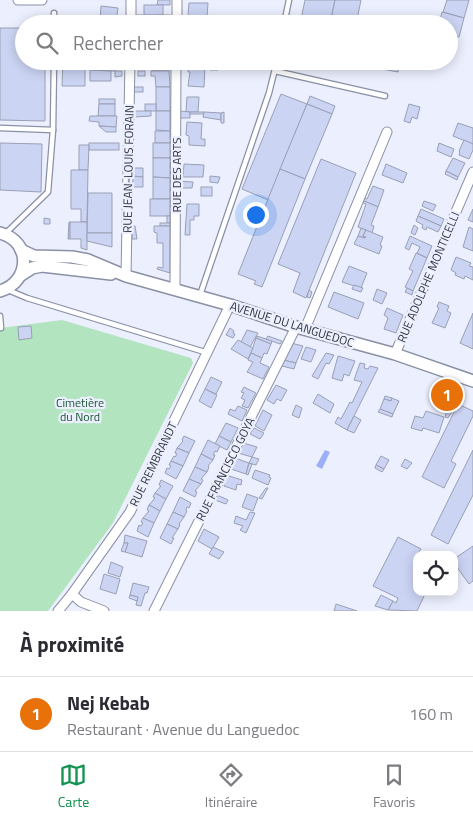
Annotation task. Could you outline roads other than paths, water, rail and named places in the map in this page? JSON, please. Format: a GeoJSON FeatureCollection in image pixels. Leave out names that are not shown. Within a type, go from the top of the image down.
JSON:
{"type":"FeatureCollection","features":[{"type":"Feature","properties":{"kind":"main road"},"geometry":{"type":"LineString","coordinates":[[3,234],[17,244],[24,259],[21,275],[15,283],[3,290]]}},
{"type":"Feature","properties":{"kind":"main road","name":"AVENUE DU LANGUEDOC"},"geometry":{"type":"LineString","coordinates":[[21,250],[34,256],[72,257],[88,260],[126,276],[394,354],[473,381]]}},
{"type":"Feature","properties":{"kind":"main road","name":"AVENUE DU LANGUEDOC"},"geometry":{"type":"LineString","coordinates":[[21,275],[32,268],[42,266],[126,276]]}},
{"type":"Feature","properties":{"kind":"main road","name":"AVENUE DU LANGUEDOC"},"geometry":{"type":"LineString","coordinates":[[456,375],[473,377]]}},
{"type":"Feature","properties":{"kind":"street"},"geometry":{"type":"LineString","coordinates":[[18,0],[42,0]]}},
{"type":"Feature","properties":{"kind":"street"},"geometry":{"type":"LineString","coordinates":[[131,0],[131,15]]}},
{"type":"Feature","properties":{"kind":"street"},"geometry":{"type":"LineString","coordinates":[[177,0],[177,15]]}},
{"type":"Feature","properties":{"kind":"street","name":"RUE JEAN-LOUIS FORAIN"},"geometry":{"type":"LineString","coordinates":[[126,276],[130,70]]}},
{"type":"Feature","properties":{"kind":"street","name":"RUE DES ARTS"},"geometry":{"type":"LineString","coordinates":[[175,290],[176,70]]}},
{"type":"Feature","properties":{"kind":"street","name":"RUE FRANCISCO GOYA"},"geometry":{"type":"LineString","coordinates":[[154,611],[300,328],[387,132]]}},
{"type":"Feature","properties":{"kind":"street","name":"RUE ADOLPHE MONTICELLI"},"geometry":{"type":"LineString","coordinates":[[394,354],[473,172]]}},
{"type":"Feature","properties":{"kind":"street","name":"RUE REMBRANDT"},"geometry":{"type":"LineString","coordinates":[[58,611],[130,512],[230,305]]}},
{"type":"Feature","properties":{"kind":"street"},"geometry":{"type":"LineString","coordinates":[[72,594],[81,602],[104,611]]}},
{"type":"Feature","properties":{"kind":"lane"},"geometry":{"type":"LineString","coordinates":[[286,15],[289,0]]}},
{"type":"Feature","properties":{"kind":"lane"},"geometry":{"type":"LineString","coordinates":[[3,234],[48,192],[53,130],[54,70]]}},
{"type":"Feature","properties":{"kind":"lane"},"geometry":{"type":"LineString","coordinates":[[199,296],[275,71],[385,96]]}},
{"type":"Feature","properties":{"kind":"lane"},"geometry":{"type":"LineString","coordinates":[[0,128],[53,130]]}},
{"type":"Feature","properties":{"kind":"lane"},"geometry":{"type":"LineString","coordinates":[[3,290],[208,353]]}},
{"type":"Feature","properties":{"kind":"lane"},"geometry":{"type":"LineString","coordinates":[[0,316],[2,328]]}},
{"type":"Feature","properties":{"kind":"water"},"geometry":{"type":"Polygon","coordinates":[[[325,450],[330,452],[322,469],[316,466],[325,450]]]}},
{"type":"Feature","properties":{"kind":"place","name":"Nej Kebab"},"geometry":{"type":"Point","coordinates":[447,395]}},
{"type":"Feature","properties":{"kind":"park label","name":"Cimetière du Nord"},"geometry":{"type":"Point","coordinates":[80,409]}}]}
